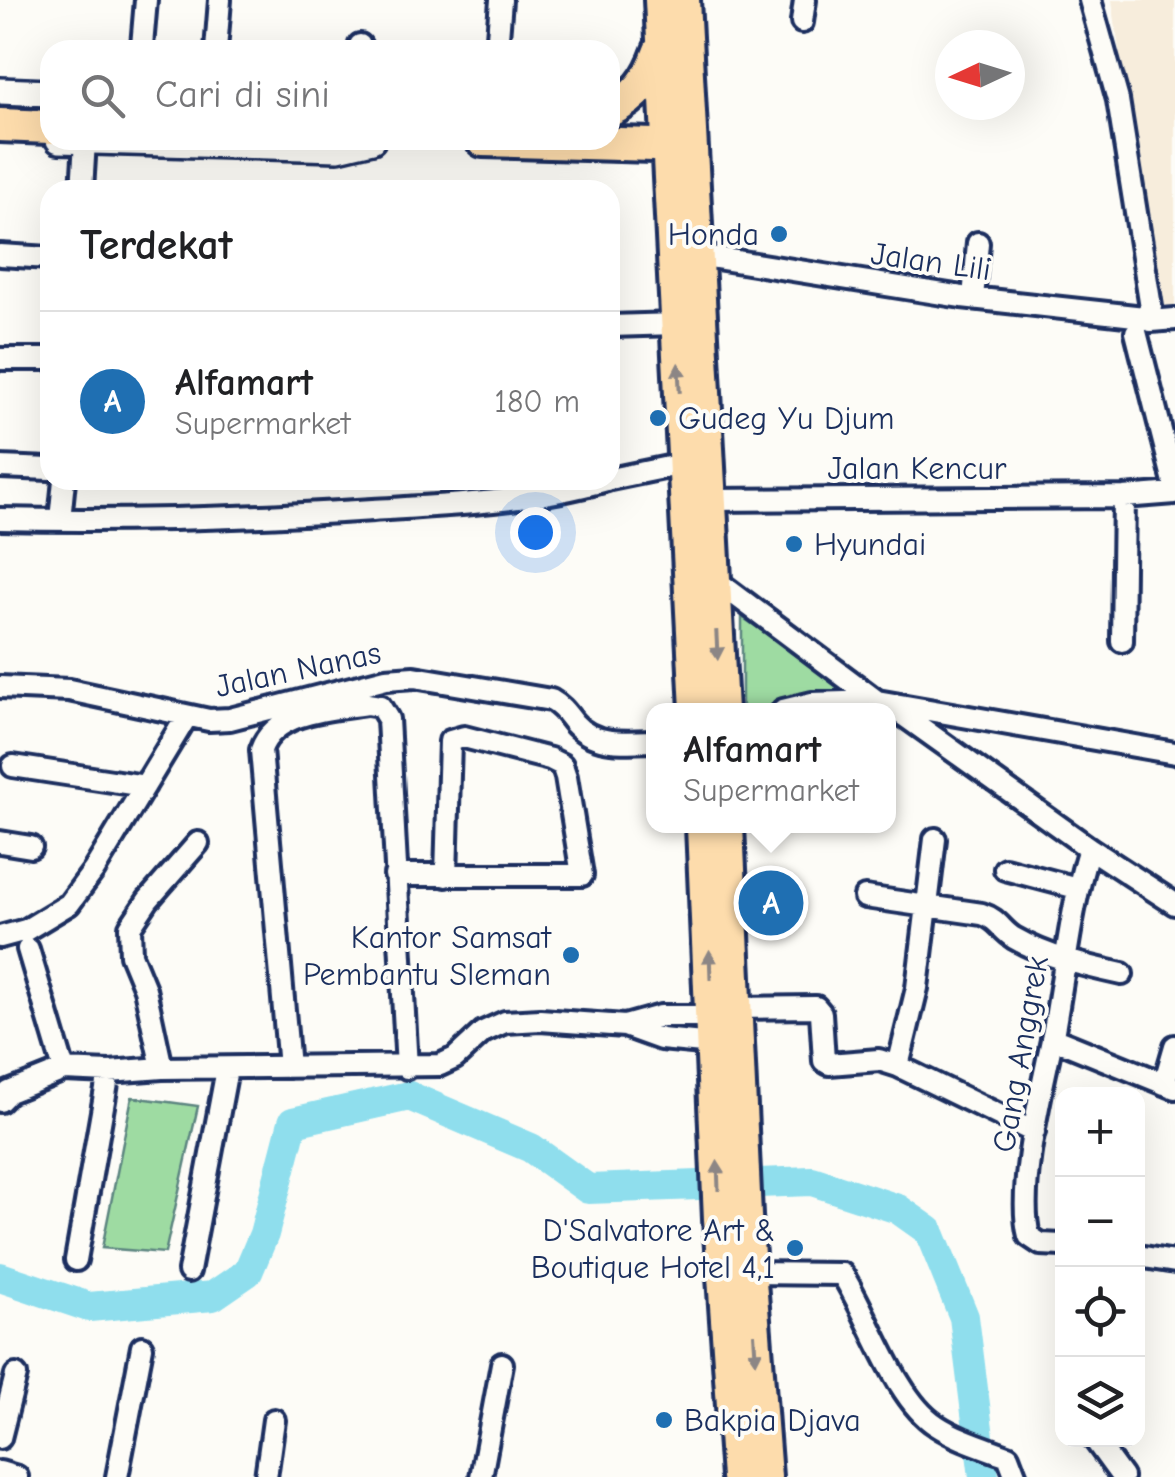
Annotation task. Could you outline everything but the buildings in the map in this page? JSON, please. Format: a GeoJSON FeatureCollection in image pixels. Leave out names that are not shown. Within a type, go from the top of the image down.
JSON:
{"type":"FeatureCollection","features":[{"type":"Feature","properties":{"kind":"highway"},"geometry":{"type":"LineString","coordinates":[[661,0],[663,39],[698,255],[710,500],[702,579],[697,703]]}},
{"type":"Feature","properties":{"kind":"highway"},"geometry":{"type":"LineString","coordinates":[[683,0],[678,132],[669,213],[684,464],[720,703]]}},
{"type":"Feature","properties":{"kind":"highway"},"geometry":{"type":"LineString","coordinates":[[620,104],[646,82],[663,39]]}},
{"type":"Feature","properties":{"kind":"highway"},"geometry":{"type":"LineString","coordinates":[[0,103],[40,104]]}},
{"type":"Feature","properties":{"kind":"highway"},"geometry":{"type":"LineString","coordinates":[[0,125],[40,126]]}},
{"type":"Feature","properties":{"kind":"highway"},"geometry":{"type":"LineString","coordinates":[[620,131],[678,132]]}},
{"type":"Feature","properties":{"kind":"highway"},"geometry":{"type":"LineString","coordinates":[[619,150],[653,179],[669,213]]}},
{"type":"Feature","properties":{"kind":"highway"},"geometry":{"type":"LineString","coordinates":[[705,833],[729,1131],[738,1477]]}},
{"type":"Feature","properties":{"kind":"highway"},"geometry":{"type":"LineString","coordinates":[[720,1023],[727,833]]}},
{"type":"Feature","properties":{"kind":"highway"},"geometry":{"type":"LineString","coordinates":[[733,1218],[750,1273],[765,1477]]}},
{"type":"Feature","properties":{"kind":"street"},"geometry":{"type":"LineString","coordinates":[[143,40],[146,0]]}},
{"type":"Feature","properties":{"kind":"street"},"geometry":{"type":"LineString","coordinates":[[217,40],[220,0]]}},
{"type":"Feature","properties":{"kind":"street"},"geometry":{"type":"LineString","coordinates":[[498,40],[501,0]]}},
{"type":"Feature","properties":{"kind":"street"},"geometry":{"type":"LineString","coordinates":[[1090,0],[1118,100],[1144,319],[1175,490]]}},
{"type":"Feature","properties":{"kind":"street"},"geometry":{"type":"LineString","coordinates":[[0,91],[40,92]]}},
{"type":"Feature","properties":{"kind":"street"},"geometry":{"type":"LineString","coordinates":[[0,139],[40,140]]}},
{"type":"Feature","properties":{"kind":"street"},"geometry":{"type":"LineString","coordinates":[[83,180],[84,150]]}},
{"type":"Feature","properties":{"kind":"street"},"geometry":{"type":"LineString","coordinates":[[973,298],[978,243]]}},
{"type":"Feature","properties":{"kind":"street"},"geometry":{"type":"LineString","coordinates":[[0,255],[40,257]]}},
{"type":"Feature","properties":{"kind":"street","name":"Jalan Lili"},"geometry":{"type":"LineString","coordinates":[[698,255],[1151,322],[1175,319]]}},
{"type":"Feature","properties":{"kind":"street"},"geometry":{"type":"LineString","coordinates":[[620,326],[676,324]]}},
{"type":"Feature","properties":{"kind":"street"},"geometry":{"type":"LineString","coordinates":[[0,359],[40,359]]}},
{"type":"Feature","properties":{"kind":"street"},"geometry":{"type":"LineString","coordinates":[[620,477],[684,464]]}},
{"type":"Feature","properties":{"kind":"street"},"geometry":{"type":"LineString","coordinates":[[0,467],[40,468]]}},
{"type":"Feature","properties":{"kind":"street"},"geometry":{"type":"LineString","coordinates":[[60,520],[63,490]]}},
{"type":"Feature","properties":{"kind":"street"},"geometry":{"type":"LineString","coordinates":[[0,520],[191,518],[484,503],[554,490]]}},
{"type":"Feature","properties":{"kind":"street","name":"Jalan Kencur"},"geometry":{"type":"LineString","coordinates":[[710,500],[1124,497],[1175,490]]}},
{"type":"Feature","properties":{"kind":"street"},"geometry":{"type":"LineString","coordinates":[[1122,641],[1124,497]]}},
{"type":"Feature","properties":{"kind":"street"},"geometry":{"type":"LineString","coordinates":[[702,579],[881,702]]}},
{"type":"Feature","properties":{"kind":"street","name":"Jalan Nanas"},"geometry":{"type":"LineString","coordinates":[[0,687],[68,690],[186,716],[230,719],[386,679],[414,677],[550,700],[563,707],[577,726],[592,737],[614,742],[646,741]]}},
{"type":"Feature","properties":{"kind":"street"},"geometry":{"type":"LineString","coordinates":[[812,703],[887,703]]}},
{"type":"Feature","properties":{"kind":"street"},"geometry":{"type":"LineString","coordinates":[[288,1067],[261,750],[272,730],[295,718],[368,704],[380,706],[388,718],[407,1068]]}},
{"type":"Feature","properties":{"kind":"street"},"geometry":{"type":"LineString","coordinates":[[896,705],[1175,753]]}},
{"type":"Feature","properties":{"kind":"street"},"geometry":{"type":"LineString","coordinates":[[896,712],[1175,904]]}},
{"type":"Feature","properties":{"kind":"street"},"geometry":{"type":"LineString","coordinates":[[0,937],[26,930],[68,904],[83,886],[186,716]]}},
{"type":"Feature","properties":{"kind":"street"},"geometry":{"type":"LineString","coordinates":[[395,875],[446,876],[582,875],[562,765],[464,737],[450,741],[446,876]]}},
{"type":"Feature","properties":{"kind":"street"},"geometry":{"type":"LineString","coordinates":[[14,766],[145,786]]}},
{"type":"Feature","properties":{"kind":"street"},"geometry":{"type":"LineString","coordinates":[[898,1066],[917,988],[935,839]]}},
{"type":"Feature","properties":{"kind":"street"},"geometry":{"type":"LineString","coordinates":[[0,842],[31,847]]}},
{"type":"Feature","properties":{"kind":"street"},"geometry":{"type":"LineString","coordinates":[[162,1068],[149,1004],[131,955],[130,927],[148,900],[198,844]]}},
{"type":"Feature","properties":{"kind":"street","name":"Gang Anggrek"},"geometry":{"type":"LineString","coordinates":[[1055,1245],[1041,1244],[1029,1236],[1025,1220],[1034,1132],[1077,888],[1090,848]]}},
{"type":"Feature","properties":{"kind":"street"},"geometry":{"type":"LineString","coordinates":[[1005,870],[1077,888]]}},
{"type":"Feature","properties":{"kind":"street"},"geometry":{"type":"LineString","coordinates":[[865,897],[993,918],[1008,934],[1066,961],[1122,974]]}},
{"type":"Feature","properties":{"kind":"street"},"geometry":{"type":"LineString","coordinates":[[28,949],[64,1070]]}},
{"type":"Feature","properties":{"kind":"street"},"geometry":{"type":"LineString","coordinates":[[0,1101],[9,1092],[64,1070],[407,1068],[440,1065],[455,1058],[483,1032],[505,1022],[540,1020],[625,1026],[661,1039],[720,1023],[816,1008],[821,1013],[824,1062],[879,1060],[898,1066],[1034,1132]]}},
{"type":"Feature","properties":{"kind":"street"},"geometry":{"type":"LineString","coordinates":[[1052,1038],[1170,1086],[1175,1046]]}},
{"type":"Feature","properties":{"kind":"street"},"geometry":{"type":"LineString","coordinates":[[189,1271],[227,1069]]}},
{"type":"Feature","properties":{"kind":"street"},"geometry":{"type":"LineString","coordinates":[[76,1260],[108,1072]]}},
{"type":"Feature","properties":{"kind":"street"},"geometry":{"type":"LineString","coordinates":[[1145,1257],[1175,1262]]}},
{"type":"Feature","properties":{"kind":"street"},"geometry":{"type":"LineString","coordinates":[[750,1273],[842,1274],[917,1407],[934,1424],[1008,1456],[1016,1477]]}},
{"type":"Feature","properties":{"kind":"street"},"geometry":{"type":"LineString","coordinates":[[118,1477],[142,1347]]}},
{"type":"Feature","properties":{"kind":"street"},"geometry":{"type":"LineString","coordinates":[[481,1477],[502,1364]]}},
{"type":"Feature","properties":{"kind":"street"},"geometry":{"type":"LineString","coordinates":[[0,1438],[16,1375]]}},
{"type":"Feature","properties":{"kind":"street"},"geometry":{"type":"LineString","coordinates":[[266,1477],[274,1420]]}},
{"type":"Feature","properties":{"kind":"street"},"geometry":{"type":"LineString","coordinates":[[1100,1447],[1122,1477]]}},
{"type":"Feature","properties":{"kind":"street"},"geometry":{"type":"LineString","coordinates":[[0,1472],[18,1477]]}},
{"type":"Feature","properties":{"kind":"shaded area"},"geometry":{"type":"Polygon","coordinates":[[[1112,0],[1175,0],[1175,309],[1156,311],[1112,0]]]}},
{"type":"Feature","properties":{"kind":"green space"},"geometry":{"type":"Polygon","coordinates":[[[742,617],[850,691],[787,703],[742,703],[742,617]]]}},
{"type":"Feature","properties":{"kind":"green space"},"geometry":{"type":"Polygon","coordinates":[[[132,1097],[198,1106],[165,1253],[102,1248],[132,1097]]]}},
{"type":"Feature","properties":{"kind":"waterway"},"geometry":{"type":"LineString","coordinates":[[0,1277],[89,1307],[213,1296],[248,1272],[264,1234],[293,1122],[409,1096],[531,1148],[588,1189],[812,1181],[898,1209],[929,1231],[964,1317],[984,1477]]}},
{"type":"Feature","properties":{"kind":"place","name":"Honda"},"geometry":{"type":"Point","coordinates":[779,234]}},
{"type":"Feature","properties":{"kind":"place","name":"Gudeg Yu Djum"},"geometry":{"type":"Point","coordinates":[658,418]}},
{"type":"Feature","properties":{"kind":"place","name":"Hyundai"},"geometry":{"type":"Point","coordinates":[794,544]}},
{"type":"Feature","properties":{"kind":"place","name":"Alfamart"},"geometry":{"type":"Point","coordinates":[771,903]}},
{"type":"Feature","properties":{"kind":"place","name":"Kantor Samsat Pembantu Sleman"},"geometry":{"type":"Point","coordinates":[571,955]}},
{"type":"Feature","properties":{"kind":"place","name":"D'Salvatore Art & Boutique Hotel 4,1"},"geometry":{"type":"Point","coordinates":[795,1248]}},
{"type":"Feature","properties":{"kind":"place","name":"Bakpia Djava"},"geometry":{"type":"Point","coordinates":[664,1420]}}]}
